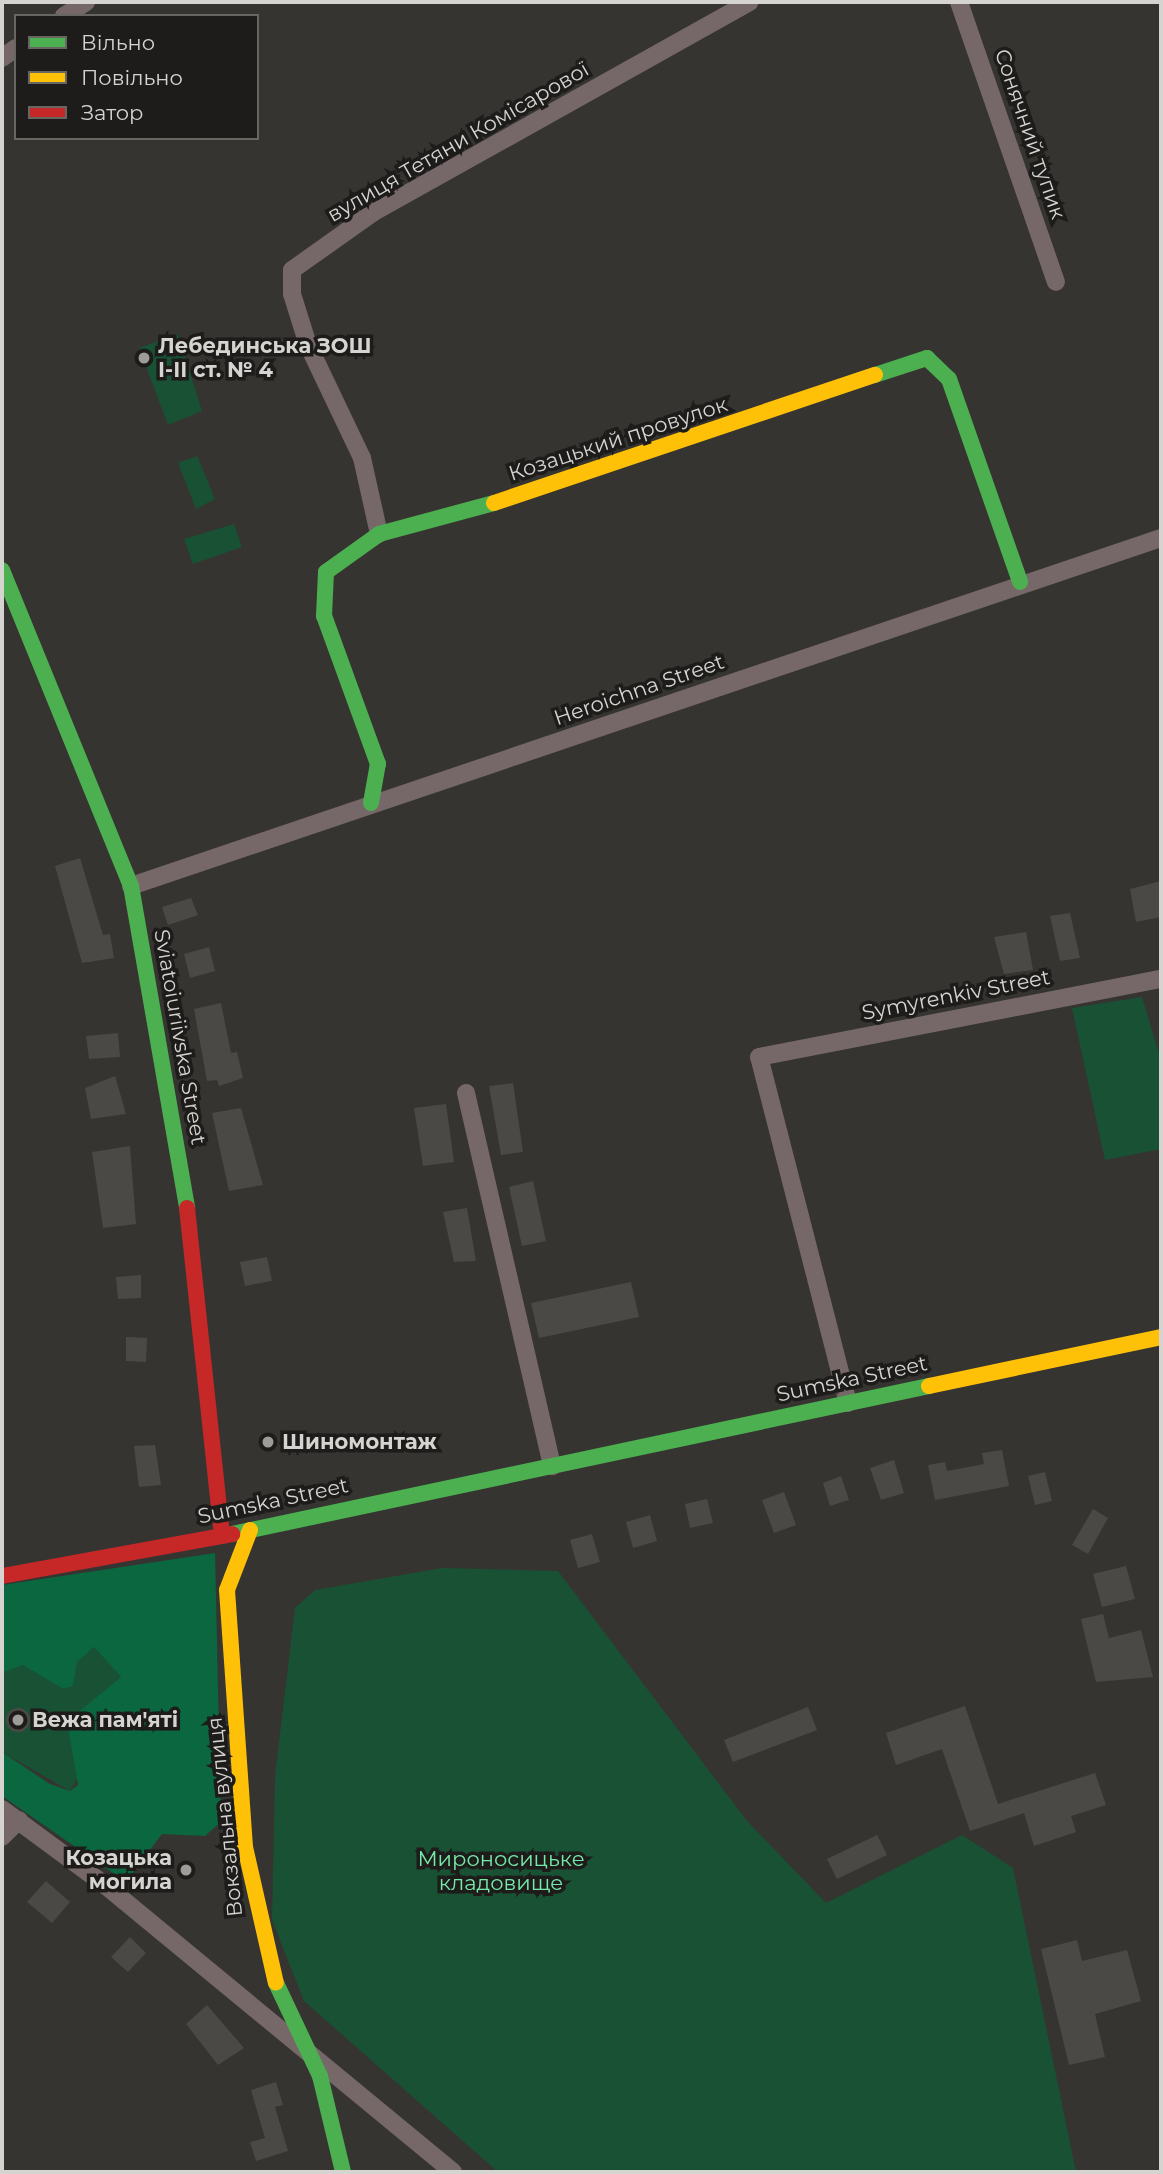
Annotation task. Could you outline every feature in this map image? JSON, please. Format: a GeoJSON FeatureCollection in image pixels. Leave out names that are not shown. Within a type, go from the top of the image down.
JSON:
{"type":"FeatureCollection","features":[{"type":"Feature","properties":{"kind":"street"},"geometry":{"type":"LineString","coordinates":[[67,14],[86,2]]}},
{"type":"Feature","properties":{"kind":"street","name":"вулиця Тетяни Комісарової"},"geometry":{"type":"LineString","coordinates":[[379,534],[362,458],[308,345],[292,294],[292,270],[374,212],[749,2]]}},
{"type":"Feature","properties":{"kind":"street","name":"Сонячний тупик"},"geometry":{"type":"LineString","coordinates":[[960,2],[1056,282]]}},
{"type":"Feature","properties":{"kind":"street","name":"Козацький провулок"},"geometry":{"type":"LineString","coordinates":[[371,803],[378,764],[324,617],[326,572],[379,534],[437,522],[927,358],[949,379],[1020,582]]}},
{"type":"Feature","properties":{"kind":"street","name":"Heroichna Street"},"geometry":{"type":"LineString","coordinates":[[131,886],[287,837],[371,803],[1020,582],[1161,538]]}},
{"type":"Feature","properties":{"kind":"street","name":"Sviatoiuriivska Street"},"geometry":{"type":"LineString","coordinates":[[2,570],[131,886],[184,1187],[217,1444],[222,1536]]}},
{"type":"Feature","properties":{"kind":"street","name":"Symyrenkiv Street"},"geometry":{"type":"LineString","coordinates":[[848,1403],[759,1057],[1161,979]]}},
{"type":"Feature","properties":{"kind":"street"},"geometry":{"type":"LineString","coordinates":[[466,1093],[552,1466]]}},
{"type":"Feature","properties":{"kind":"street","name":"Sumska Street"},"geometry":{"type":"LineString","coordinates":[[2,1576],[222,1536],[1161,1337]]}},
{"type":"Feature","properties":{"kind":"street","name":"Вокзальна вулиця"},"geometry":{"type":"LineString","coordinates":[[250,1530],[228,1590],[245,1847],[269,1968],[320,2076],[342,2172]]}},
{"type":"Feature","properties":{"kind":"street"},"geometry":{"type":"LineString","coordinates":[[2,1808],[305,2049],[453,2172]]}},
{"type":"Feature","properties":{"kind":"street"},"geometry":{"type":"LineString","coordinates":[[2,1837],[19,1820]]}},
{"type":"Feature","properties":{"kind":"green space"},"geometry":{"type":"Polygon","coordinates":[[[178,334],[202,411],[168,425],[139,348],[178,334]]]}},
{"type":"Feature","properties":{"kind":"green space"},"geometry":{"type":"Polygon","coordinates":[[[197,456],[215,499],[196,509],[178,463],[197,456]]]}},
{"type":"Feature","properties":{"kind":"green space"},"geometry":{"type":"Polygon","coordinates":[[[234,524],[242,547],[193,564],[184,539],[234,524]]]}},
{"type":"Feature","properties":{"kind":"green space"},"geometry":{"type":"Polygon","coordinates":[[[1142,997],[1161,1060],[1161,1149],[1105,1160],[1072,1008],[1142,997]]]}},
{"type":"Feature","properties":{"kind":"green space"},"geometry":{"type":"Polygon","coordinates":[[[215,1553],[221,1822],[205,1836],[162,1834],[126,1882],[2,1796],[2,1752],[50,1784],[70,1791],[78,1785],[68,1727],[72,1717],[121,1677],[94,1647],[77,1662],[73,1686],[63,1689],[23,1665],[2,1673],[2,1585],[215,1553]]]}},
{"type":"Feature","properties":{"kind":"green space","name":"Мироносицьке кладовище"},"geometry":{"type":"Polygon","coordinates":[[[442,1568],[558,1571],[747,1821],[826,1903],[962,1835],[1013,1868],[1076,2172],[498,2172],[304,2001],[272,1920],[275,1776],[295,1608],[315,1590],[442,1568]]]}},
{"type":"Feature","properties":{"kind":"green space"},"geometry":{"type":"Polygon","coordinates":[[[94,1647],[121,1677],[72,1717],[68,1727],[80,1773],[70,1791],[2,1752],[2,1673],[23,1665],[63,1689],[73,1686],[77,1662],[94,1647]]]}},
{"type":"Feature","properties":{"kind":"building"},"geometry":{"type":"Polygon","coordinates":[[[80,858],[103,935],[110,934],[114,958],[82,963],[55,866],[80,858]]]}},
{"type":"Feature","properties":{"kind":"building"},"geometry":{"type":"Polygon","coordinates":[[[1161,881],[1161,917],[1136,922],[1130,889],[1161,881]]]}},
{"type":"Feature","properties":{"kind":"building"},"geometry":{"type":"Polygon","coordinates":[[[191,898],[198,915],[168,925],[162,907],[191,898]]]}},
{"type":"Feature","properties":{"kind":"building"},"geometry":{"type":"Polygon","coordinates":[[[1070,913],[1080,958],[1060,961],[1050,916],[1070,913]]]}},
{"type":"Feature","properties":{"kind":"building"},"geometry":{"type":"Polygon","coordinates":[[[1026,932],[1033,970],[1004,974],[994,937],[1026,932]]]}},
{"type":"Feature","properties":{"kind":"building"},"geometry":{"type":"Polygon","coordinates":[[[209,947],[215,971],[190,978],[184,954],[209,947]]]}},
{"type":"Feature","properties":{"kind":"building"},"geometry":{"type":"Polygon","coordinates":[[[221,1003],[231,1053],[237,1052],[243,1078],[219,1086],[217,1080],[207,1081],[194,1009],[221,1003]]]}},
{"type":"Feature","properties":{"kind":"building"},"geometry":{"type":"Polygon","coordinates":[[[118,1033],[120,1057],[89,1059],[86,1036],[118,1033]]]}},
{"type":"Feature","properties":{"kind":"building"},"geometry":{"type":"Polygon","coordinates":[[[115,1076],[126,1114],[91,1119],[85,1088],[115,1076]]]}},
{"type":"Feature","properties":{"kind":"building"},"geometry":{"type":"Polygon","coordinates":[[[513,1083],[523,1152],[501,1155],[489,1086],[513,1083]]]}},
{"type":"Feature","properties":{"kind":"building"},"geometry":{"type":"Polygon","coordinates":[[[446,1104],[454,1162],[423,1166],[414,1108],[446,1104]]]}},
{"type":"Feature","properties":{"kind":"building"},"geometry":{"type":"Polygon","coordinates":[[[241,1108],[263,1185],[229,1191],[212,1113],[241,1108]]]}},
{"type":"Feature","properties":{"kind":"building"},"geometry":{"type":"Polygon","coordinates":[[[130,1146],[136,1224],[103,1228],[92,1152],[130,1146]]]}},
{"type":"Feature","properties":{"kind":"building"},"geometry":{"type":"Polygon","coordinates":[[[533,1181],[546,1241],[522,1246],[509,1187],[533,1181]]]}},
{"type":"Feature","properties":{"kind":"building"},"geometry":{"type":"Polygon","coordinates":[[[467,1208],[476,1261],[454,1262],[443,1212],[467,1208]]]}},
{"type":"Feature","properties":{"kind":"building"},"geometry":{"type":"Polygon","coordinates":[[[267,1257],[272,1281],[245,1286],[240,1262],[267,1257]]]}},
{"type":"Feature","properties":{"kind":"building"},"geometry":{"type":"Polygon","coordinates":[[[141,1275],[141,1298],[118,1299],[116,1277],[141,1275]]]}},
{"type":"Feature","properties":{"kind":"building"},"geometry":{"type":"Polygon","coordinates":[[[631,1282],[639,1317],[539,1338],[531,1303],[631,1282]]]}},
{"type":"Feature","properties":{"kind":"building"},"geometry":{"type":"Polygon","coordinates":[[[126,1337],[147,1338],[146,1362],[126,1361],[126,1337]]]}},
{"type":"Feature","properties":{"kind":"building"},"geometry":{"type":"Polygon","coordinates":[[[155,1445],[161,1485],[139,1487],[134,1446],[155,1445]]]}},
{"type":"Feature","properties":{"kind":"building"},"geometry":{"type":"Polygon","coordinates":[[[1002,1450],[1009,1486],[935,1500],[928,1465],[945,1462],[947,1471],[984,1464],[982,1453],[1002,1450]]]}},
{"type":"Feature","properties":{"kind":"building"},"geometry":{"type":"Polygon","coordinates":[[[894,1460],[904,1493],[881,1500],[870,1468],[894,1460]]]}},
{"type":"Feature","properties":{"kind":"building"},"geometry":{"type":"Polygon","coordinates":[[[1045,1472],[1052,1501],[1035,1505],[1028,1476],[1045,1472]]]}},
{"type":"Feature","properties":{"kind":"building"},"geometry":{"type":"Polygon","coordinates":[[[841,1476],[849,1500],[830,1506],[823,1483],[841,1476]]]}},
{"type":"Feature","properties":{"kind":"building"},"geometry":{"type":"Polygon","coordinates":[[[784,1492],[796,1525],[774,1533],[762,1500],[784,1492]]]}},
{"type":"Feature","properties":{"kind":"building"},"geometry":{"type":"Polygon","coordinates":[[[707,1499],[713,1523],[690,1528],[685,1504],[707,1499]]]}},
{"type":"Feature","properties":{"kind":"building"},"geometry":{"type":"Polygon","coordinates":[[[1093,1509],[1108,1518],[1088,1554],[1072,1545],[1093,1509]]]}},
{"type":"Feature","properties":{"kind":"building"},"geometry":{"type":"Polygon","coordinates":[[[650,1515],[657,1541],[633,1548],[626,1522],[650,1515]]]}},
{"type":"Feature","properties":{"kind":"building"},"geometry":{"type":"Polygon","coordinates":[[[592,1534],[600,1562],[578,1568],[570,1540],[592,1534]]]}},
{"type":"Feature","properties":{"kind":"building"},"geometry":{"type":"Polygon","coordinates":[[[1126,1566],[1135,1599],[1102,1607],[1093,1574],[1126,1566]]]}},
{"type":"Feature","properties":{"kind":"building"},"geometry":{"type":"Polygon","coordinates":[[[1103,1614],[1109,1638],[1141,1630],[1153,1677],[1096,1682],[1081,1619],[1103,1614]]]}},
{"type":"Feature","properties":{"kind":"building"},"geometry":{"type":"Polygon","coordinates":[[[965,1706],[998,1804],[1095,1773],[1106,1805],[1071,1816],[1076,1832],[1034,1846],[1024,1813],[970,1831],[942,1749],[896,1765],[886,1733],[965,1706]]]}},
{"type":"Feature","properties":{"kind":"building"},"geometry":{"type":"Polygon","coordinates":[[[808,1707],[817,1730],[733,1762],[724,1740],[808,1707]]]}},
{"type":"Feature","properties":{"kind":"building","name":"Вежа пам'яті"},"geometry":{"type":"Polygon","coordinates":[[[18,1708],[27,1711],[30,1720],[27,1729],[18,1732],[9,1729],[6,1720],[9,1711],[18,1708]]]}},
{"type":"Feature","properties":{"kind":"building"},"geometry":{"type":"Polygon","coordinates":[[[877,1835],[887,1855],[837,1879],[827,1859],[877,1835]]]}},
{"type":"Feature","properties":{"kind":"building"},"geometry":{"type":"Polygon","coordinates":[[[46,1881],[70,1902],[52,1923],[27,1902],[46,1881]]]}},
{"type":"Feature","properties":{"kind":"building"},"geometry":{"type":"Polygon","coordinates":[[[130,1937],[146,1953],[128,1972],[111,1957],[130,1937]]]}},
{"type":"Feature","properties":{"kind":"building"},"geometry":{"type":"Polygon","coordinates":[[[1077,1940],[1082,1961],[1127,1950],[1141,2001],[1095,2014],[1105,2057],[1069,2065],[1041,1949],[1077,1940]]]}},
{"type":"Feature","properties":{"kind":"building"},"geometry":{"type":"Polygon","coordinates":[[[207,2005],[244,2048],[218,2065],[186,2024],[207,2005]]]}},
{"type":"Feature","properties":{"kind":"building"},"geometry":{"type":"Polygon","coordinates":[[[276,2082],[283,2105],[275,2107],[288,2151],[256,2161],[250,2142],[265,2138],[251,2090],[276,2082]]]}},
{"type":"Feature","properties":{"kind":"traffic: fast"},"geometry":{"type":"LineString","coordinates":[[875,375],[927,358],[949,379],[1020,582]]}},
{"type":"Feature","properties":{"kind":"traffic: fast"},"geometry":{"type":"LineString","coordinates":[[371,803],[378,764],[324,616],[326,572],[379,534],[494,503]]}},
{"type":"Feature","properties":{"kind":"traffic: fast"},"geometry":{"type":"LineString","coordinates":[[2,570],[131,886],[187,1208]]}},
{"type":"Feature","properties":{"kind":"traffic: fast"},"geometry":{"type":"LineString","coordinates":[[232,1534],[929,1386]]}},
{"type":"Feature","properties":{"kind":"traffic: fast"},"geometry":{"type":"LineString","coordinates":[[276,1983],[320,2076],[343,2172]]}},
{"type":"Feature","properties":{"kind":"traffic: slow"},"geometry":{"type":"LineString","coordinates":[[494,503],[875,375]]}},
{"type":"Feature","properties":{"kind":"traffic: slow"},"geometry":{"type":"LineString","coordinates":[[929,1386],[1161,1337]]}},
{"type":"Feature","properties":{"kind":"traffic: slow"},"geometry":{"type":"LineString","coordinates":[[250,1530],[227,1590],[245,1847],[276,1983]]}},
{"type":"Feature","properties":{"kind":"traffic: jam"},"geometry":{"type":"LineString","coordinates":[[187,1208],[222,1536]]}},
{"type":"Feature","properties":{"kind":"traffic: jam"},"geometry":{"type":"LineString","coordinates":[[2,1576],[232,1534]]}},
{"type":"Feature","properties":{"kind":"place","name":"Лебединська ЗОШ І-ІІ ст. № 4"},"geometry":{"type":"Point","coordinates":[144,358]}},
{"type":"Feature","properties":{"kind":"place","name":"Шиномонтаж"},"geometry":{"type":"Point","coordinates":[268,1442]}},
{"type":"Feature","properties":{"kind":"place","name":"Вежа пам'яті"},"geometry":{"type":"Point","coordinates":[18,1720]}},
{"type":"Feature","properties":{"kind":"place","name":"Козацька могила"},"geometry":{"type":"Point","coordinates":[186,1870]}}]}
